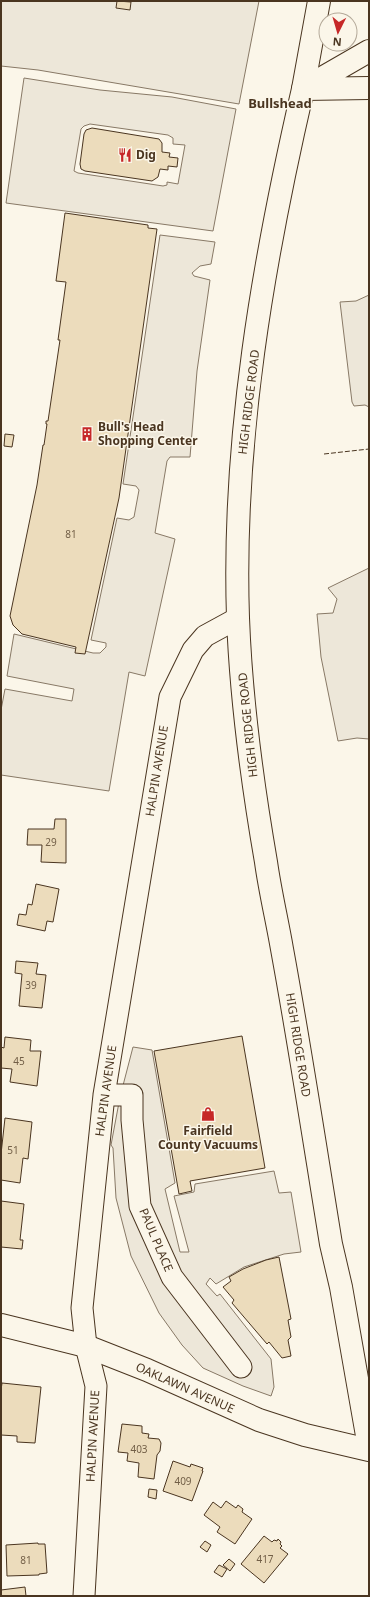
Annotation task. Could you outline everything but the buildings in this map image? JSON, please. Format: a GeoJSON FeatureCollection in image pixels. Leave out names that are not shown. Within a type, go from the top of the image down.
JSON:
{"type":"FeatureCollection","features":[{"type":"Feature","properties":{"kind":"main road","name":"HIGH RIDGE ROAD"},"geometry":{"type":"LineString","coordinates":[[319,1],[303,89],[276,217],[256,336],[243,443],[238,510],[238,618],[246,733],[266,864],[286,968],[331,1244],[369,1447]]}},
{"type":"Feature","properties":{"kind":"main road"},"geometry":{"type":"LineString","coordinates":[[303,89],[369,51]]}},
{"type":"Feature","properties":{"kind":"main road"},"geometry":{"type":"LineString","coordinates":[[303,89],[369,88]]}},
{"type":"Feature","properties":{"kind":"main road","name":"OAKLAWN AVENUE"},"geometry":{"type":"LineString","coordinates":[[1,1325],[86,1346],[147,1370],[259,1420],[305,1435],[369,1450]]}},
{"type":"Feature","properties":{"kind":"street","name":"HALPIN AVENUE"},"geometry":{"type":"LineString","coordinates":[[84,1596],[96,1386],[86,1346],[82,1308],[104,1095],[170,697],[193,650],[205,636],[238,618]]}},
{"type":"Feature","properties":{"kind":"street","name":"PAUL PLACE"},"geometry":{"type":"LineString","coordinates":[[104,1095],[132,1095],[132,1120],[140,1206],[172,1277],[241,1367]]}},
{"type":"Feature","properties":{"kind":"shaded area"},"geometry":{"type":"Polygon","coordinates":[[[1,1],[259,1],[239,104],[38,70],[1,66],[1,1]]]}},
{"type":"Feature","properties":{"kind":"shaded area"},"geometry":{"type":"Polygon","coordinates":[[[24,78],[100,90],[172,97],[236,109],[213,231],[6,203],[24,78]],[[90,124],[84,126],[81,129],[74,171],[78,173],[163,186],[167,185],[167,182],[178,184],[185,145],[173,144],[173,138],[168,135],[90,124]]]}},
{"type":"Feature","properties":{"kind":"shaded area"},"geometry":{"type":"Polygon","coordinates":[[[160,235],[215,242],[211,264],[200,266],[192,273],[194,276],[210,280],[197,371],[190,457],[170,457],[167,461],[155,533],[175,539],[145,676],[129,672],[109,791],[1,775],[1,710],[5,689],[72,701],[74,689],[7,676],[14,634],[93,653],[100,653],[106,647],[106,643],[91,640],[117,518],[129,520],[134,517],[139,490],[136,486],[123,484],[160,235]]]}},
{"type":"Feature","properties":{"kind":"shaded area"},"geometry":{"type":"Polygon","coordinates":[[[369,295],[369,407],[365,405],[354,406],[352,402],[340,302],[356,301],[369,295]]]}},
{"type":"Feature","properties":{"kind":"shaded area"},"geometry":{"type":"Polygon","coordinates":[[[369,568],[369,739],[357,738],[338,741],[321,657],[317,614],[333,613],[337,599],[328,588],[369,568]]]}},
{"type":"Feature","properties":{"kind":"shaded area"},"geometry":{"type":"Polygon","coordinates":[[[133,1047],[152,1050],[175,1183],[165,1189],[180,1252],[189,1252],[174,1196],[194,1192],[195,1184],[274,1171],[279,1193],[291,1192],[301,1252],[284,1254],[244,1267],[216,1284],[210,1278],[206,1284],[217,1296],[220,1294],[271,1359],[274,1387],[271,1396],[243,1386],[203,1368],[182,1345],[159,1313],[131,1256],[116,1198],[113,1148],[111,1145],[120,1097],[133,1047]]]}},
{"type":"Feature","properties":{"kind":"fence"},"geometry":{"type":"LineString","coordinates":[[324,454],[369,449]]}},
{"type":"Feature","properties":{"kind":"place","name":"Dig"},"geometry":{"type":"Point","coordinates":[125,155]}},
{"type":"Feature","properties":{"kind":"place","name":"Bull's Head Shopping Center"},"geometry":{"type":"Point","coordinates":[87,434]}},
{"type":"Feature","properties":{"kind":"place","name":"Fairfield County Vacuums"},"geometry":{"type":"Point","coordinates":[208,1114]}},
{"type":"Feature","properties":{"kind":"district","name":"Bullshead"},"geometry":{"type":"Point","coordinates":[280,103]}}]}
